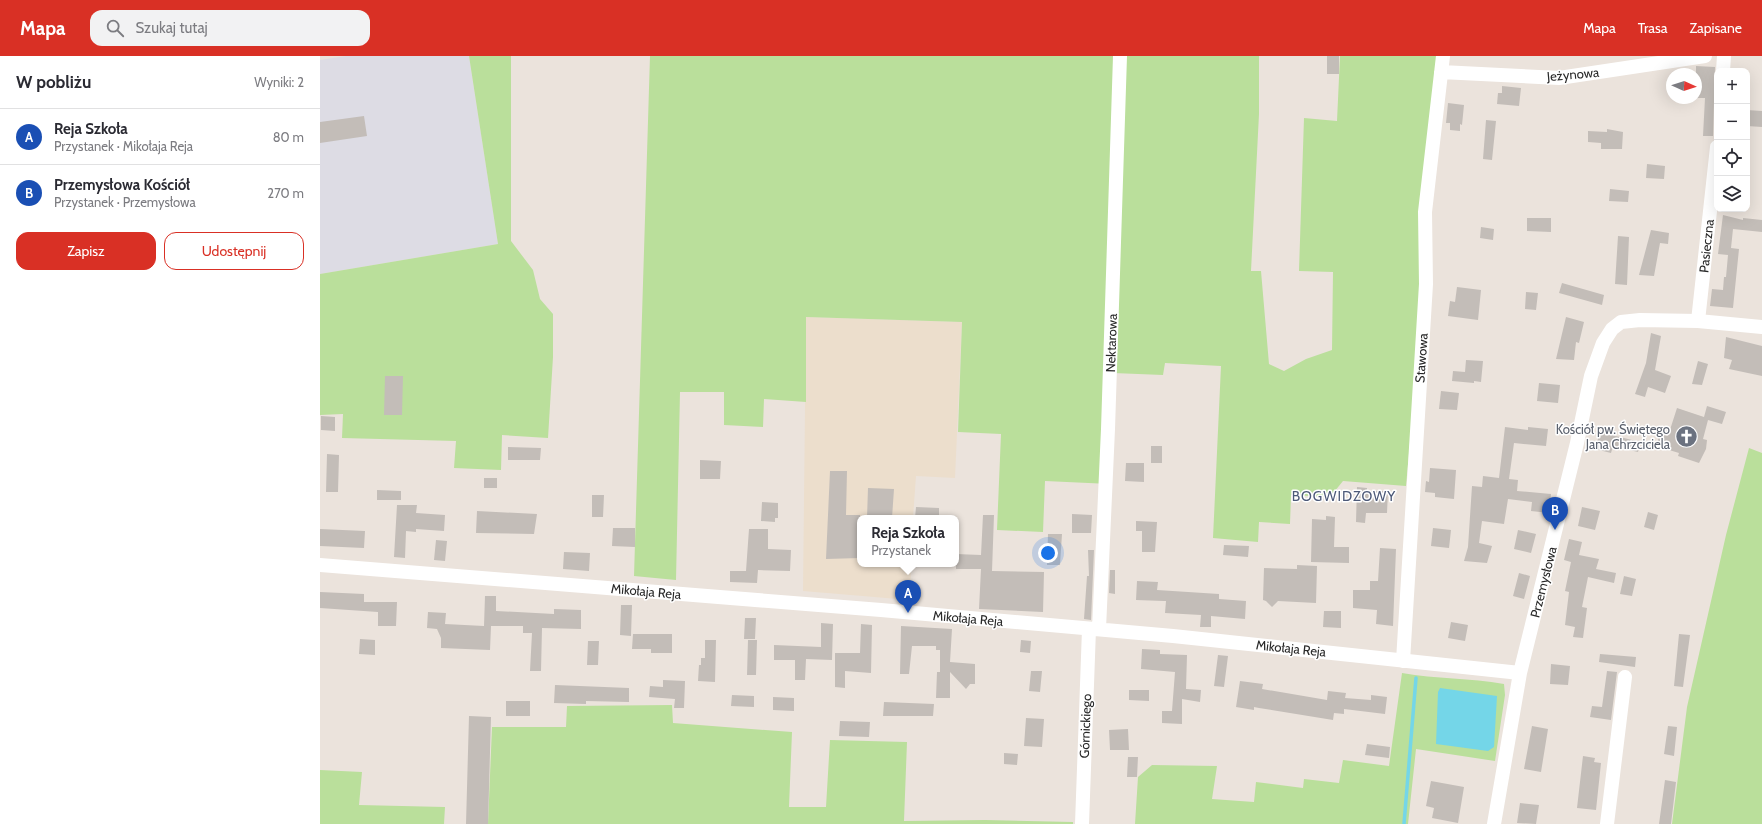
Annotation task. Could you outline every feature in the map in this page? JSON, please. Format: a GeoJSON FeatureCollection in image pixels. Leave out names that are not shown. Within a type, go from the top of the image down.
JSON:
{"type":"FeatureCollection","features":[{"type":"Feature","properties":{"kind":"street","name":"Nektarowa"},"geometry":{"type":"LineString","coordinates":[[1094,629],[1108,429],[1120,56]]}},
{"type":"Feature","properties":{"kind":"street","name":"Stawowa"},"geometry":{"type":"LineString","coordinates":[[1403,660],[1426,284],[1426,212],[1440,72],[1443,56]]}},
{"type":"Feature","properties":{"kind":"street","name":"Jeżynowa"},"geometry":{"type":"LineString","coordinates":[[1440,72],[1559,78],[1705,56]]}},
{"type":"Feature","properties":{"kind":"street"},"geometry":{"type":"LineString","coordinates":[[1723,68],[1724,56]]}},
{"type":"Feature","properties":{"kind":"street","name":"Pasieczna"},"geometry":{"type":"LineString","coordinates":[[1698,321],[1714,174]]}},
{"type":"Feature","properties":{"kind":"street","name":"Przemysłowa"},"geometry":{"type":"LineString","coordinates":[[1494,824],[1520,673],[1577,443],[1591,376],[1603,344],[1612,329],[1621,322],[1640,320],[1698,321],[1762,327]]}},
{"type":"Feature","properties":{"kind":"street","name":"Mikołaja Reja"},"geometry":{"type":"LineString","coordinates":[[320,565],[881,610],[1094,629],[1520,673]]}},
{"type":"Feature","properties":{"kind":"street","name":"Górnickiego"},"geometry":{"type":"LineString","coordinates":[[1082,824],[1094,629]]}},
{"type":"Feature","properties":{"kind":"street"},"geometry":{"type":"LineString","coordinates":[[1607,824],[1625,677]]}},
{"type":"Feature","properties":{"kind":"shaded area"},"geometry":{"type":"Polygon","coordinates":[[[346,56],[469,56],[498,244],[320,274],[320,60],[346,56]]]}},
{"type":"Feature","properties":{"kind":"shaded area"},"geometry":{"type":"Polygon","coordinates":[[[806,317],[962,322],[955,478],[916,476],[913,515],[857,515],[857,567],[911,567],[910,600],[803,591],[806,317]]]}},
{"type":"Feature","properties":{"kind":"green space"},"geometry":{"type":"Polygon","coordinates":[[[469,56],[511,56],[511,241],[533,270],[540,299],[553,314],[553,357],[548,438],[502,435],[501,470],[454,468],[456,441],[342,438],[343,414],[320,415],[320,274],[498,244],[469,56]]]}},
{"type":"Feature","properties":{"kind":"green space"},"geometry":{"type":"Polygon","coordinates":[[[650,56],[1259,56],[1259,114],[1251,271],[1261,271],[1269,364],[1284,371],[1306,359],[1332,350],[1333,272],[1299,271],[1304,118],[1337,121],[1340,56],[1441,56],[1418,355],[1406,486],[1343,481],[1330,497],[1291,495],[1290,524],[1259,522],[1258,542],[1213,538],[1221,366],[1165,363],[1163,375],[1113,373],[1110,484],[1045,481],[1043,532],[997,530],[1001,434],[958,432],[962,322],[806,317],[806,402],[764,399],[763,427],[724,425],[724,392],[680,392],[676,580],[634,576],[650,56]]]}},
{"type":"Feature","properties":{"kind":"green space"},"geometry":{"type":"Polygon","coordinates":[[[1749,448],[1762,453],[1762,824],[1672,824],[1687,707],[1726,535],[1749,448]]]}},
{"type":"Feature","properties":{"kind":"green space"},"geometry":{"type":"Polygon","coordinates":[[[1402,673],[1504,684],[1505,695],[1495,761],[1416,749],[1408,824],[1135,824],[1138,777],[1152,765],[1217,766],[1212,799],[1254,802],[1256,782],[1303,788],[1304,779],[1339,783],[1343,760],[1389,766],[1402,673]]]}},
{"type":"Feature","properties":{"kind":"green space"},"geometry":{"type":"Polygon","coordinates":[[[672,705],[673,723],[792,732],[789,807],[826,807],[830,740],[907,742],[904,821],[985,820],[1073,822],[1073,824],[488,824],[492,727],[566,727],[567,706],[672,705]]]}},
{"type":"Feature","properties":{"kind":"green space"},"geometry":{"type":"Polygon","coordinates":[[[320,770],[362,772],[359,805],[445,807],[444,824],[320,824],[320,770]]]}},
{"type":"Feature","properties":{"kind":"water"},"geometry":{"type":"Polygon","coordinates":[[[1440,688],[1497,696],[1494,747],[1488,751],[1436,744],[1438,692],[1440,688]]]}},
{"type":"Feature","properties":{"kind":"building"},"geometry":{"type":"Polygon","coordinates":[[[1327,56],[1339,56],[1339,74],[1327,74],[1327,56]]]}},
{"type":"Feature","properties":{"kind":"building"},"geometry":{"type":"Polygon","coordinates":[[[1696,66],[1715,67],[1713,136],[1703,136],[1705,98],[1702,98],[1702,68],[1696,68],[1696,66]]]}},
{"type":"Feature","properties":{"kind":"building"},"geometry":{"type":"Polygon","coordinates":[[[1502,86],[1521,88],[1519,106],[1497,104],[1498,93],[1502,93],[1502,86]]]}},
{"type":"Feature","properties":{"kind":"building"},"geometry":{"type":"Polygon","coordinates":[[[1448,103],[1464,105],[1460,131],[1450,130],[1450,123],[1446,123],[1448,103]]]}},
{"type":"Feature","properties":{"kind":"building"},"geometry":{"type":"Polygon","coordinates":[[[1750,110],[1762,111],[1762,127],[1750,126],[1750,110]]]}},
{"type":"Feature","properties":{"kind":"building"},"geometry":{"type":"Polygon","coordinates":[[[364,116],[367,136],[320,143],[320,122],[364,116]]]}},
{"type":"Feature","properties":{"kind":"building"},"geometry":{"type":"Polygon","coordinates":[[[1486,120],[1496,121],[1492,160],[1483,159],[1486,120]]]}},
{"type":"Feature","properties":{"kind":"building"},"geometry":{"type":"Polygon","coordinates":[[[1607,129],[1623,132],[1622,149],[1601,149],[1601,143],[1588,142],[1588,131],[1607,132],[1607,129]]]}},
{"type":"Feature","properties":{"kind":"building"},"geometry":{"type":"Polygon","coordinates":[[[1647,164],[1665,166],[1664,179],[1646,178],[1647,164]]]}},
{"type":"Feature","properties":{"kind":"building"},"geometry":{"type":"Polygon","coordinates":[[[1610,189],[1629,191],[1628,202],[1609,201],[1610,189]]]}},
{"type":"Feature","properties":{"kind":"building"},"geometry":{"type":"Polygon","coordinates":[[[1723,215],[1743,220],[1743,218],[1762,220],[1762,232],[1733,229],[1731,248],[1739,249],[1733,308],[1710,306],[1712,289],[1723,290],[1724,277],[1726,277],[1728,255],[1718,254],[1723,215]]]}},
{"type":"Feature","properties":{"kind":"building"},"geometry":{"type":"Polygon","coordinates":[[[1527,218],[1551,218],[1551,232],[1527,231],[1527,218]]]}},
{"type":"Feature","properties":{"kind":"building"},"geometry":{"type":"Polygon","coordinates":[[[1481,227],[1494,229],[1493,240],[1480,238],[1481,227]]]}},
{"type":"Feature","properties":{"kind":"building"},"geometry":{"type":"Polygon","coordinates":[[[1651,230],[1669,233],[1668,244],[1660,243],[1654,276],[1639,275],[1651,230]]]}},
{"type":"Feature","properties":{"kind":"building"},"geometry":{"type":"Polygon","coordinates":[[[1618,236],[1629,237],[1627,285],[1615,284],[1618,236]]]}},
{"type":"Feature","properties":{"kind":"building"},"geometry":{"type":"Polygon","coordinates":[[[1562,283],[1604,295],[1602,305],[1559,293],[1562,283]]]}},
{"type":"Feature","properties":{"kind":"building"},"geometry":{"type":"Polygon","coordinates":[[[1457,287],[1481,290],[1478,320],[1448,316],[1450,301],[1455,302],[1457,287]]]}},
{"type":"Feature","properties":{"kind":"building"},"geometry":{"type":"Polygon","coordinates":[[[1526,292],[1538,293],[1536,310],[1525,309],[1526,292]]]}},
{"type":"Feature","properties":{"kind":"building"},"geometry":{"type":"Polygon","coordinates":[[[1566,317],[1584,322],[1579,343],[1576,342],[1574,360],[1556,359],[1566,317]]]}},
{"type":"Feature","properties":{"kind":"building"},"geometry":{"type":"Polygon","coordinates":[[[1651,333],[1661,336],[1655,370],[1671,376],[1665,393],[1648,387],[1645,397],[1635,394],[1646,363],[1651,333]]]}},
{"type":"Feature","properties":{"kind":"building"},"geometry":{"type":"Polygon","coordinates":[[[1726,337],[1762,346],[1762,376],[1729,369],[1732,360],[1724,358],[1726,337]]]}},
{"type":"Feature","properties":{"kind":"building"},"geometry":{"type":"Polygon","coordinates":[[[1466,360],[1483,361],[1481,382],[1474,381],[1474,383],[1452,381],[1453,371],[1465,372],[1466,360]]]}},
{"type":"Feature","properties":{"kind":"building"},"geometry":{"type":"Polygon","coordinates":[[[1698,361],[1708,364],[1702,385],[1692,384],[1698,361]]]}},
{"type":"Feature","properties":{"kind":"building"},"geometry":{"type":"Polygon","coordinates":[[[385,376],[403,376],[402,415],[384,415],[385,376]]]}},
{"type":"Feature","properties":{"kind":"building"},"geometry":{"type":"Polygon","coordinates":[[[1539,383],[1560,385],[1558,403],[1537,401],[1539,383]]]}},
{"type":"Feature","properties":{"kind":"building"},"geometry":{"type":"Polygon","coordinates":[[[1441,391],[1459,393],[1457,410],[1439,409],[1441,391]]]}},
{"type":"Feature","properties":{"kind":"building","name":"Kościół pw. Świętego Jana Chrzciciela"},"geometry":{"type":"Polygon","coordinates":[[[1707,406],[1726,412],[1722,424],[1708,420],[1703,439],[1707,440],[1706,449],[1699,463],[1678,456],[1679,453],[1656,446],[1660,433],[1668,436],[1677,408],[1704,417],[1707,406]]]}},
{"type":"Feature","properties":{"kind":"building"},"geometry":{"type":"Polygon","coordinates":[[[321,416],[335,417],[335,431],[321,430],[321,416]]]}},
{"type":"Feature","properties":{"kind":"building"},"geometry":{"type":"Polygon","coordinates":[[[1505,427],[1528,430],[1528,427],[1548,429],[1546,446],[1514,443],[1509,479],[1518,480],[1517,491],[1551,494],[1549,513],[1531,511],[1532,502],[1508,499],[1504,524],[1482,521],[1479,543],[1492,546],[1487,563],[1464,561],[1468,547],[1472,486],[1482,487],[1483,476],[1499,478],[1505,427]]]}},
{"type":"Feature","properties":{"kind":"building"},"geometry":{"type":"Polygon","coordinates":[[[1600,432],[1640,442],[1638,452],[1613,446],[1611,453],[1595,449],[1600,432]]]}},
{"type":"Feature","properties":{"kind":"building"},"geometry":{"type":"Polygon","coordinates":[[[1151,446],[1162,446],[1162,463],[1151,463],[1151,446]]]}},
{"type":"Feature","properties":{"kind":"building"},"geometry":{"type":"Polygon","coordinates":[[[508,447],[541,448],[540,460],[508,460],[508,447]]]}},
{"type":"Feature","properties":{"kind":"building"},"geometry":{"type":"Polygon","coordinates":[[[327,454],[339,455],[338,492],[326,492],[327,454]]]}},
{"type":"Feature","properties":{"kind":"building"},"geometry":{"type":"Polygon","coordinates":[[[700,460],[721,461],[720,479],[700,479],[700,460]]]}},
{"type":"Feature","properties":{"kind":"building"},"geometry":{"type":"Polygon","coordinates":[[[1126,463],[1144,463],[1144,482],[1125,481],[1126,463]]]}},
{"type":"Feature","properties":{"kind":"building"},"geometry":{"type":"Polygon","coordinates":[[[1430,468],[1456,470],[1454,499],[1435,497],[1435,493],[1425,492],[1426,481],[1429,482],[1430,468]]]}},
{"type":"Feature","properties":{"kind":"building"},"geometry":{"type":"Polygon","coordinates":[[[830,471],[847,471],[846,515],[857,515],[857,558],[826,559],[830,471]]]}},
{"type":"Feature","properties":{"kind":"building"},"geometry":{"type":"Polygon","coordinates":[[[484,478],[497,478],[497,488],[484,488],[484,478]]]}},
{"type":"Feature","properties":{"kind":"building"},"geometry":{"type":"Polygon","coordinates":[[[1357,487],[1367,488],[1367,491],[1388,491],[1387,513],[1366,513],[1365,523],[1356,522],[1357,487]]]}},
{"type":"Feature","properties":{"kind":"building"},"geometry":{"type":"Polygon","coordinates":[[[868,488],[894,489],[892,515],[867,515],[868,488]]]}},
{"type":"Feature","properties":{"kind":"building"},"geometry":{"type":"Polygon","coordinates":[[[377,490],[401,491],[401,500],[377,500],[377,490]]]}},
{"type":"Feature","properties":{"kind":"building"},"geometry":{"type":"Polygon","coordinates":[[[592,495],[604,495],[603,517],[592,517],[592,495]]]}},
{"type":"Feature","properties":{"kind":"building"},"geometry":{"type":"Polygon","coordinates":[[[762,502],[778,503],[778,518],[775,518],[775,522],[761,521],[762,502]]]}},
{"type":"Feature","properties":{"kind":"building"},"geometry":{"type":"Polygon","coordinates":[[[397,505],[417,505],[416,513],[445,515],[444,531],[416,529],[416,532],[406,531],[405,558],[394,557],[397,505]]]}},
{"type":"Feature","properties":{"kind":"building"},"geometry":{"type":"Polygon","coordinates":[[[916,507],[939,508],[939,515],[915,515],[916,507]]]}},
{"type":"Feature","properties":{"kind":"building"},"geometry":{"type":"Polygon","coordinates":[[[1582,507],[1600,511],[1595,530],[1578,526],[1582,507]]]}},
{"type":"Feature","properties":{"kind":"building"},"geometry":{"type":"Polygon","coordinates":[[[477,511],[537,514],[534,534],[476,533],[477,511]]]}},
{"type":"Feature","properties":{"kind":"building"},"geometry":{"type":"Polygon","coordinates":[[[1648,512],[1658,515],[1654,530],[1644,527],[1648,512]]]}},
{"type":"Feature","properties":{"kind":"building"},"geometry":{"type":"Polygon","coordinates":[[[1072,514],[1092,515],[1091,533],[1072,533],[1072,514]]]}},
{"type":"Feature","properties":{"kind":"building"},"geometry":{"type":"Polygon","coordinates":[[[983,515],[994,515],[992,571],[1044,572],[1043,612],[979,609],[981,569],[956,569],[956,567],[959,567],[959,554],[981,555],[983,515]]]}},
{"type":"Feature","properties":{"kind":"building"},"geometry":{"type":"Polygon","coordinates":[[[1326,516],[1335,517],[1334,547],[1349,547],[1349,563],[1311,562],[1312,519],[1326,520],[1326,516]]]}},
{"type":"Feature","properties":{"kind":"building"},"geometry":{"type":"Polygon","coordinates":[[[1136,521],[1157,522],[1155,552],[1142,552],[1142,531],[1136,531],[1136,521]]]}},
{"type":"Feature","properties":{"kind":"building"},"geometry":{"type":"Polygon","coordinates":[[[613,528],[635,528],[635,547],[612,546],[613,528]]]}},
{"type":"Feature","properties":{"kind":"building"},"geometry":{"type":"Polygon","coordinates":[[[1433,528],[1451,530],[1449,548],[1431,546],[1433,528]]]}},
{"type":"Feature","properties":{"kind":"building"},"geometry":{"type":"Polygon","coordinates":[[[320,529],[365,531],[364,548],[320,546],[320,529]]]}},
{"type":"Feature","properties":{"kind":"building"},"geometry":{"type":"Polygon","coordinates":[[[749,529],[768,529],[768,549],[791,550],[790,571],[758,570],[757,583],[730,582],[730,571],[746,571],[749,529]]]}},
{"type":"Feature","properties":{"kind":"building"},"geometry":{"type":"Polygon","coordinates":[[[1518,530],[1536,534],[1531,553],[1514,549],[1518,530]]]}},
{"type":"Feature","properties":{"kind":"building"},"geometry":{"type":"Polygon","coordinates":[[[1048,534],[1062,534],[1060,565],[1047,565],[1048,534]]]}},
{"type":"Feature","properties":{"kind":"building"},"geometry":{"type":"Polygon","coordinates":[[[1569,539],[1582,542],[1579,555],[1599,559],[1596,569],[1616,573],[1614,583],[1588,577],[1582,607],[1587,608],[1583,638],[1573,637],[1575,627],[1565,625],[1569,592],[1565,591],[1571,562],[1564,560],[1569,539]]]}},
{"type":"Feature","properties":{"kind":"building"},"geometry":{"type":"Polygon","coordinates":[[[436,540],[447,541],[445,561],[434,560],[436,540]]]}},
{"type":"Feature","properties":{"kind":"building"},"geometry":{"type":"Polygon","coordinates":[[[1224,545],[1249,546],[1248,557],[1223,555],[1224,545]]]}},
{"type":"Feature","properties":{"kind":"building"},"geometry":{"type":"Polygon","coordinates":[[[1380,548],[1396,549],[1393,626],[1376,624],[1377,610],[1353,608],[1353,590],[1370,590],[1370,581],[1378,581],[1380,548]]]}},
{"type":"Feature","properties":{"kind":"building"},"geometry":{"type":"Polygon","coordinates":[[[1088,550],[1094,550],[1091,620],[1084,619],[1087,576],[1089,576],[1088,550]]]}},
{"type":"Feature","properties":{"kind":"building"},"geometry":{"type":"Polygon","coordinates":[[[564,552],[590,553],[589,571],[563,569],[564,552]]]}},
{"type":"Feature","properties":{"kind":"building"},"geometry":{"type":"Polygon","coordinates":[[[1297,565],[1317,566],[1316,603],[1278,601],[1272,607],[1263,600],[1264,568],[1297,569],[1297,565]]]}},
{"type":"Feature","properties":{"kind":"building"},"geometry":{"type":"Polygon","coordinates":[[[1110,570],[1115,570],[1115,594],[1109,593],[1110,570]]]}},
{"type":"Feature","properties":{"kind":"building"},"geometry":{"type":"Polygon","coordinates":[[[1519,573],[1530,576],[1524,599],[1513,596],[1519,573]]]}},
{"type":"Feature","properties":{"kind":"building"},"geometry":{"type":"Polygon","coordinates":[[[1624,576],[1636,579],[1632,596],[1620,594],[1624,576]]]}},
{"type":"Feature","properties":{"kind":"building"},"geometry":{"type":"Polygon","coordinates":[[[1137,581],[1158,582],[1157,590],[1219,594],[1219,599],[1246,601],[1245,619],[1211,616],[1211,627],[1200,627],[1201,615],[1165,613],[1166,601],[1136,600],[1137,581]]]}},
{"type":"Feature","properties":{"kind":"building"},"geometry":{"type":"Polygon","coordinates":[[[320,592],[364,594],[364,602],[397,602],[396,626],[378,626],[378,612],[320,608],[320,592]]]}},
{"type":"Feature","properties":{"kind":"building"},"geometry":{"type":"Polygon","coordinates":[[[485,596],[496,596],[496,611],[554,614],[554,609],[581,610],[581,629],[542,628],[541,671],[530,671],[532,633],[523,633],[523,626],[491,626],[490,650],[441,648],[441,638],[437,629],[427,628],[428,612],[446,613],[445,624],[484,626],[485,596]]]}},
{"type":"Feature","properties":{"kind":"building"},"geometry":{"type":"Polygon","coordinates":[[[621,605],[632,605],[631,636],[620,635],[621,605]]]}},
{"type":"Feature","properties":{"kind":"building"},"geometry":{"type":"Polygon","coordinates":[[[1324,611],[1341,611],[1341,628],[1323,627],[1324,611]]]}},
{"type":"Feature","properties":{"kind":"building"},"geometry":{"type":"Polygon","coordinates":[[[745,618],[756,618],[755,639],[744,639],[745,618]]]}},
{"type":"Feature","properties":{"kind":"building"},"geometry":{"type":"Polygon","coordinates":[[[1451,622],[1468,625],[1465,641],[1448,638],[1451,622]]]}},
{"type":"Feature","properties":{"kind":"building"},"geometry":{"type":"Polygon","coordinates":[[[821,623],[833,624],[832,660],[806,659],[805,680],[795,680],[795,660],[774,660],[774,645],[821,647],[821,623]]]}},
{"type":"Feature","properties":{"kind":"building"},"geometry":{"type":"Polygon","coordinates":[[[861,624],[872,625],[871,673],[845,671],[845,688],[835,687],[835,653],[860,653],[861,624]]]}},
{"type":"Feature","properties":{"kind":"building"},"geometry":{"type":"Polygon","coordinates":[[[901,626],[952,629],[950,662],[975,664],[975,684],[970,684],[966,689],[950,672],[950,698],[936,698],[937,672],[940,672],[940,650],[936,650],[936,646],[912,646],[909,674],[900,674],[901,626]]]}},
{"type":"Feature","properties":{"kind":"building"},"geometry":{"type":"Polygon","coordinates":[[[633,634],[672,634],[672,653],[651,653],[651,649],[632,649],[633,634]]]}},
{"type":"Feature","properties":{"kind":"building"},"geometry":{"type":"Polygon","coordinates":[[[1679,634],[1690,635],[1683,687],[1674,686],[1679,634]]]}},
{"type":"Feature","properties":{"kind":"building"},"geometry":{"type":"Polygon","coordinates":[[[360,639],[375,640],[375,655],[359,654],[360,639]]]}},
{"type":"Feature","properties":{"kind":"building"},"geometry":{"type":"Polygon","coordinates":[[[705,640],[716,640],[715,682],[698,681],[701,658],[705,658],[705,640]]]}},
{"type":"Feature","properties":{"kind":"building"},"geometry":{"type":"Polygon","coordinates":[[[748,640],[757,640],[756,675],[747,675],[748,640]]]}},
{"type":"Feature","properties":{"kind":"building"},"geometry":{"type":"Polygon","coordinates":[[[1021,640],[1031,641],[1030,653],[1020,652],[1021,640]]]}},
{"type":"Feature","properties":{"kind":"building"},"geometry":{"type":"Polygon","coordinates":[[[588,641],[599,641],[598,665],[587,665],[588,641]]]}},
{"type":"Feature","properties":{"kind":"building"},"geometry":{"type":"Polygon","coordinates":[[[1142,649],[1160,650],[1160,654],[1187,655],[1186,689],[1201,690],[1200,702],[1182,699],[1182,724],[1162,723],[1162,711],[1172,711],[1175,672],[1141,669],[1142,649]]]}},
{"type":"Feature","properties":{"kind":"building"},"geometry":{"type":"Polygon","coordinates":[[[1600,654],[1636,657],[1635,667],[1599,662],[1600,654]]]}},
{"type":"Feature","properties":{"kind":"building"},"geometry":{"type":"Polygon","coordinates":[[[1218,655],[1228,656],[1224,687],[1214,686],[1218,655]]]}},
{"type":"Feature","properties":{"kind":"building"},"geometry":{"type":"Polygon","coordinates":[[[1551,664],[1570,666],[1568,685],[1550,684],[1551,664]]]}},
{"type":"Feature","properties":{"kind":"building"},"geometry":{"type":"Polygon","coordinates":[[[1031,671],[1042,671],[1040,692],[1029,691],[1031,671]]]}},
{"type":"Feature","properties":{"kind":"building"},"geometry":{"type":"Polygon","coordinates":[[[1607,671],[1617,672],[1611,720],[1590,717],[1592,706],[1602,707],[1607,671]]]}},
{"type":"Feature","properties":{"kind":"building"},"geometry":{"type":"Polygon","coordinates":[[[663,680],[685,681],[684,708],[674,708],[675,699],[649,697],[650,686],[663,687],[663,680]]]}},
{"type":"Feature","properties":{"kind":"building"},"geometry":{"type":"Polygon","coordinates":[[[1240,681],[1263,684],[1262,689],[1327,700],[1328,691],[1346,693],[1345,698],[1371,700],[1371,695],[1387,697],[1385,714],[1344,709],[1344,714],[1334,713],[1333,720],[1254,707],[1254,710],[1236,707],[1240,681]]]}},
{"type":"Feature","properties":{"kind":"building"},"geometry":{"type":"Polygon","coordinates":[[[555,685],[629,688],[629,702],[586,701],[586,704],[554,703],[555,685]]]}},
{"type":"Feature","properties":{"kind":"building"},"geometry":{"type":"Polygon","coordinates":[[[1129,690],[1149,690],[1149,701],[1129,700],[1129,690]]]}},
{"type":"Feature","properties":{"kind":"building"},"geometry":{"type":"Polygon","coordinates":[[[732,695],[754,696],[754,707],[731,706],[732,695]]]}},
{"type":"Feature","properties":{"kind":"building"},"geometry":{"type":"Polygon","coordinates":[[[773,697],[794,698],[794,711],[773,710],[773,697]]]}},
{"type":"Feature","properties":{"kind":"building"},"geometry":{"type":"Polygon","coordinates":[[[506,701],[530,701],[530,716],[506,716],[506,701]]]}},
{"type":"Feature","properties":{"kind":"building"},"geometry":{"type":"Polygon","coordinates":[[[884,702],[934,704],[933,716],[883,716],[884,702]]]}},
{"type":"Feature","properties":{"kind":"building"},"geometry":{"type":"Polygon","coordinates":[[[469,716],[491,717],[488,824],[466,824],[469,716]]]}},
{"type":"Feature","properties":{"kind":"building"},"geometry":{"type":"Polygon","coordinates":[[[1026,718],[1044,719],[1042,747],[1024,746],[1026,718]]]}},
{"type":"Feature","properties":{"kind":"building"},"geometry":{"type":"Polygon","coordinates":[[[840,721],[870,722],[869,737],[839,736],[840,721]]]}},
{"type":"Feature","properties":{"kind":"building"},"geometry":{"type":"Polygon","coordinates":[[[1532,726],[1548,729],[1541,772],[1524,769],[1532,726]]]}},
{"type":"Feature","properties":{"kind":"building"},"geometry":{"type":"Polygon","coordinates":[[[1668,726],[1677,727],[1674,756],[1664,754],[1668,726]]]}},
{"type":"Feature","properties":{"kind":"building"},"geometry":{"type":"Polygon","coordinates":[[[1128,729],[1129,750],[1110,750],[1109,730],[1128,729]]]}},
{"type":"Feature","properties":{"kind":"building"},"geometry":{"type":"Polygon","coordinates":[[[1367,744],[1390,747],[1389,758],[1365,755],[1367,744]]]}},
{"type":"Feature","properties":{"kind":"building"},"geometry":{"type":"Polygon","coordinates":[[[1004,753],[1018,754],[1017,765],[1004,764],[1004,753]]]}},
{"type":"Feature","properties":{"kind":"building"},"geometry":{"type":"Polygon","coordinates":[[[1583,756],[1595,758],[1594,762],[1601,763],[1596,810],[1577,808],[1583,756]]]}},
{"type":"Feature","properties":{"kind":"building"},"geometry":{"type":"Polygon","coordinates":[[[1128,757],[1138,757],[1137,777],[1127,777],[1128,757]]]}},
{"type":"Feature","properties":{"kind":"building"},"geometry":{"type":"Polygon","coordinates":[[[1665,780],[1676,782],[1671,824],[1659,824],[1665,780]]]}},
{"type":"Feature","properties":{"kind":"building"},"geometry":{"type":"Polygon","coordinates":[[[1431,781],[1464,787],[1458,823],[1432,818],[1434,808],[1426,806],[1431,781]]]}},
{"type":"Feature","properties":{"kind":"building"},"geometry":{"type":"Polygon","coordinates":[[[1520,803],[1539,805],[1536,824],[1517,823],[1520,803]]]}},
{"type":"Feature","properties":{"kind":"waterway"},"geometry":{"type":"LineString","coordinates":[[1404,824],[1416,678]]}},
{"type":"Feature","properties":{"kind":"place","name":"Kościół pw. Świętego Jana Chrzciciela"},"geometry":{"type":"Point","coordinates":[1686,436]}},
{"type":"Feature","properties":{"kind":"place","name":"Przemysłowa Kościół"},"geometry":{"type":"Point","coordinates":[1555,530]}},
{"type":"Feature","properties":{"kind":"place","name":"Reja Szkoła"},"geometry":{"type":"Point","coordinates":[908,613]}},
{"type":"Feature","properties":{"kind":"district","name":"BOGWIDZOWY"},"geometry":{"type":"Point","coordinates":[1344,496]}}]}
